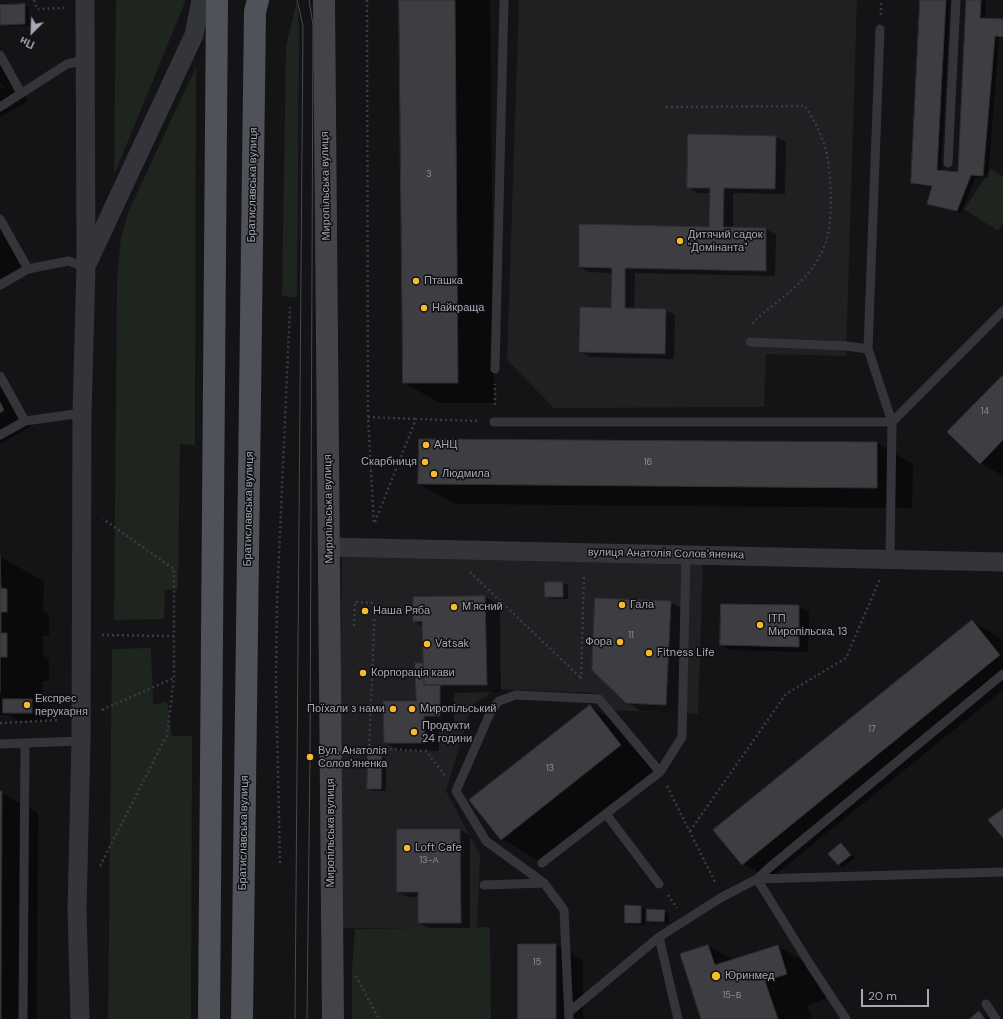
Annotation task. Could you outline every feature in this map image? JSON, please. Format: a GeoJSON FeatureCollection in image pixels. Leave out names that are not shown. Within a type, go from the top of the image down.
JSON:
{"type":"FeatureCollection","features":[{"type":"Feature","properties":{"kind":"main road"},"geometry":{"type":"LineString","coordinates":[[209,1019],[217,0]]}},
{"type":"Feature","properties":{"kind":"main road","name":"Братиславська вулиця"},"geometry":{"type":"LineString","coordinates":[[242,1019],[255,12],[258,0]]}},
{"type":"Feature","properties":{"kind":"street"},"geometry":{"type":"LineString","coordinates":[[80,1019],[77,910],[81,742],[82,413],[86,267],[85,0]]}},
{"type":"Feature","properties":{"kind":"street"},"geometry":{"type":"LineString","coordinates":[[86,267],[194,35],[201,0]]}},
{"type":"Feature","properties":{"kind":"street","name":"Миропільська вулиця"},"geometry":{"type":"LineString","coordinates":[[324,0],[333,1019]]}},
{"type":"Feature","properties":{"kind":"street","name":"вулиця Анатолія Соловʼяненка"},"geometry":{"type":"LineString","coordinates":[[329,547],[890,558],[1003,562]]}},
{"type":"Feature","properties":{"kind":"lane"},"geometry":{"type":"LineString","coordinates":[[495,369],[504,0]]}},
{"type":"Feature","properties":{"kind":"lane"},"geometry":{"type":"LineString","coordinates":[[948,163],[956,0]]}},
{"type":"Feature","properties":{"kind":"lane"},"geometry":{"type":"LineString","coordinates":[[880,29],[868,349],[892,422],[890,558]]}},
{"type":"Feature","properties":{"kind":"lane"},"geometry":{"type":"LineString","coordinates":[[0,55],[21,93]]}},
{"type":"Feature","properties":{"kind":"lane"},"geometry":{"type":"LineString","coordinates":[[0,106],[67,64],[86,60]]}},
{"type":"Feature","properties":{"kind":"lane"},"geometry":{"type":"LineString","coordinates":[[0,220],[28,269]]}},
{"type":"Feature","properties":{"kind":"lane"},"geometry":{"type":"LineString","coordinates":[[0,285],[28,269],[68,261],[86,267]]}},
{"type":"Feature","properties":{"kind":"lane"},"geometry":{"type":"LineString","coordinates":[[494,422],[892,422],[1003,311]]}},
{"type":"Feature","properties":{"kind":"lane"},"geometry":{"type":"LineString","coordinates":[[750,342],[846,346],[868,349]]}},
{"type":"Feature","properties":{"kind":"lane"},"geometry":{"type":"LineString","coordinates":[[0,376],[25,421]]}},
{"type":"Feature","properties":{"kind":"lane"},"geometry":{"type":"LineString","coordinates":[[0,435],[25,421],[82,413]]}},
{"type":"Feature","properties":{"kind":"lane"},"geometry":{"type":"LineString","coordinates":[[542,863],[660,772],[682,737],[686,554]]}},
{"type":"Feature","properties":{"kind":"lane"},"geometry":{"type":"LineString","coordinates":[[569,1016],[659,937],[722,897],[757,879],[782,856],[1003,674]]}},
{"type":"Feature","properties":{"kind":"lane"},"geometry":{"type":"LineString","coordinates":[[569,1016],[564,910],[544,882],[486,841],[456,791],[491,711],[499,701],[516,695],[599,699],[660,772]]}},
{"type":"Feature","properties":{"kind":"lane"},"geometry":{"type":"LineString","coordinates":[[0,744],[81,742]]}},
{"type":"Feature","properties":{"kind":"lane"},"geometry":{"type":"LineString","coordinates":[[23,1019],[25,743]]}},
{"type":"Feature","properties":{"kind":"lane"},"geometry":{"type":"LineString","coordinates":[[606,814],[659,884]]}},
{"type":"Feature","properties":{"kind":"lane"},"geometry":{"type":"LineString","coordinates":[[757,879],[1003,872]]}},
{"type":"Feature","properties":{"kind":"lane"},"geometry":{"type":"LineString","coordinates":[[757,879],[846,1019]]}},
{"type":"Feature","properties":{"kind":"lane"},"geometry":{"type":"LineString","coordinates":[[484,885],[544,882]]}},
{"type":"Feature","properties":{"kind":"lane"},"geometry":{"type":"LineString","coordinates":[[659,937],[678,1019]]}},
{"type":"Feature","properties":{"kind":"lane"},"geometry":{"type":"LineString","coordinates":[[986,1004],[996,1019]]}},
{"type":"Feature","properties":{"kind":"path"},"geometry":{"type":"LineString","coordinates":[[34,0],[37,9],[66,8]]}},
{"type":"Feature","properties":{"kind":"path"},"geometry":{"type":"LineString","coordinates":[[367,0],[368,417],[374,524],[416,419]]}},
{"type":"Feature","properties":{"kind":"path"},"geometry":{"type":"LineString","coordinates":[[666,107],[805,106],[825,145],[830,177],[830,200],[825,245],[816,264],[797,286],[750,325],[750,342]]}},
{"type":"Feature","properties":{"kind":"path"},"geometry":{"type":"LineString","coordinates":[[280,863],[276,683],[277,616],[290,307]]}},
{"type":"Feature","properties":{"kind":"path"},"geometry":{"type":"LineString","coordinates":[[368,417],[494,422],[495,369]]}},
{"type":"Feature","properties":{"kind":"path"},"geometry":{"type":"LineString","coordinates":[[82,504],[174,569],[174,678],[167,735],[99,868]]}},
{"type":"Feature","properties":{"kind":"path"},"geometry":{"type":"LineString","coordinates":[[447,549],[582,679],[584,582]]}},
{"type":"Feature","properties":{"kind":"path"},"geometry":{"type":"LineString","coordinates":[[690,831],[786,694],[846,658],[890,558]]}},
{"type":"Feature","properties":{"kind":"path"},"geometry":{"type":"LineString","coordinates":[[354,629],[355,602],[375,603],[369,748],[426,751],[446,777]]}},
{"type":"Feature","properties":{"kind":"path"},"geometry":{"type":"LineString","coordinates":[[81,635],[173,636]]}},
{"type":"Feature","properties":{"kind":"path"},"geometry":{"type":"LineString","coordinates":[[0,723],[81,719],[174,678]]}},
{"type":"Feature","properties":{"kind":"path"},"geometry":{"type":"LineString","coordinates":[[660,772],[722,897]]}},
{"type":"Feature","properties":{"kind":"path"},"geometry":{"type":"LineString","coordinates":[[659,884],[685,920]]}},
{"type":"Feature","properties":{"kind":"path"},"geometry":{"type":"LineString","coordinates":[[356,974],[379,1019]]}},
{"type":"Feature","properties":{"kind":"shaded area"},"geometry":{"type":"Polygon","coordinates":[[[116,0],[186,0],[114,175],[116,0]]]}},
{"type":"Feature","properties":{"kind":"shaded area"},"geometry":{"type":"Polygon","coordinates":[[[297,0],[299,28],[297,298],[282,296],[286,46],[297,0]]]}},
{"type":"Feature","properties":{"kind":"shaded area","name":"Дитячий садок \"Домінанта\""},"geometry":{"type":"Polygon","coordinates":[[[519,0],[857,0],[846,356],[766,354],[764,407],[554,408],[507,360],[519,0]]]}},
{"type":"Feature","properties":{"kind":"shaded area"},"geometry":{"type":"Polygon","coordinates":[[[196,67],[195,445],[180,444],[178,589],[165,590],[164,619],[114,620],[117,279],[121,238],[129,210],[196,67]]]}},
{"type":"Feature","properties":{"kind":"shaded area"},"geometry":{"type":"Polygon","coordinates":[[[991,169],[1003,177],[1003,223],[998,231],[964,209],[991,169]]]}},
{"type":"Feature","properties":{"kind":"shaded area"},"geometry":{"type":"Polygon","coordinates":[[[342,553],[703,561],[698,714],[613,710],[595,693],[497,689],[472,705],[446,791],[480,855],[477,928],[338,928],[342,553]]]}},
{"type":"Feature","properties":{"kind":"shaded area"},"geometry":{"type":"Polygon","coordinates":[[[151,648],[153,705],[167,701],[172,736],[192,736],[191,1019],[108,1019],[112,649],[151,648]]]}},
{"type":"Feature","properties":{"kind":"shaded area"},"geometry":{"type":"Polygon","coordinates":[[[490,927],[491,1019],[352,1019],[352,968],[355,929],[490,927]]]}},
{"type":"Feature","properties":{"kind":"building"},"geometry":{"type":"Polygon","coordinates":[[[399,0],[455,0],[458,383],[403,383],[399,0]]]}},
{"type":"Feature","properties":{"kind":"building"},"geometry":{"type":"Polygon","coordinates":[[[920,0],[946,0],[937,170],[958,172],[966,0],[981,0],[980,18],[1003,19],[1003,37],[995,36],[983,176],[971,175],[957,211],[927,204],[932,186],[911,183],[920,0]]]}},
{"type":"Feature","properties":{"kind":"building"},"geometry":{"type":"Polygon","coordinates":[[[25,4],[25,24],[0,25],[0,5],[25,4]]]}},
{"type":"Feature","properties":{"kind":"building"},"geometry":{"type":"Polygon","coordinates":[[[688,134],[776,136],[775,189],[724,188],[723,227],[766,228],[766,271],[625,268],[625,308],[666,309],[665,354],[579,352],[580,307],[611,308],[612,268],[579,267],[579,224],[709,227],[710,188],[687,188],[688,134]]]}},
{"type":"Feature","properties":{"kind":"building"},"geometry":{"type":"Polygon","coordinates":[[[1003,375],[1003,440],[980,464],[947,432],[1003,375]]]}},
{"type":"Feature","properties":{"kind":"building"},"geometry":{"type":"Polygon","coordinates":[[[0,402],[4,410],[0,413],[0,402]]]}},
{"type":"Feature","properties":{"kind":"building"},"geometry":{"type":"Polygon","coordinates":[[[419,439],[877,442],[877,488],[418,484],[419,439]]]}},
{"type":"Feature","properties":{"kind":"building"},"geometry":{"type":"Polygon","coordinates":[[[0,556],[1,588],[7,589],[7,612],[1,612],[1,633],[7,633],[7,657],[0,657],[0,556]]]}},
{"type":"Feature","properties":{"kind":"building"},"geometry":{"type":"Polygon","coordinates":[[[545,582],[563,582],[563,597],[545,597],[545,582]]]}},
{"type":"Feature","properties":{"kind":"building"},"geometry":{"type":"Polygon","coordinates":[[[485,596],[487,685],[424,685],[422,621],[413,622],[413,597],[485,596]]]}},
{"type":"Feature","properties":{"kind":"building"},"geometry":{"type":"Polygon","coordinates":[[[595,598],[671,601],[666,705],[626,703],[592,670],[595,598]]]}},
{"type":"Feature","properties":{"kind":"building","name":"ІТП Миропільска, 13"},"geometry":{"type":"Polygon","coordinates":[[[721,604],[799,605],[799,647],[720,645],[721,604]]]}},
{"type":"Feature","properties":{"kind":"building"},"geometry":{"type":"Polygon","coordinates":[[[972,620],[1000,655],[742,865],[713,830],[972,620]]]}},
{"type":"Feature","properties":{"kind":"building","name":"Миропільський"},"geometry":{"type":"Polygon","coordinates":[[[415,663],[423,663],[424,685],[440,685],[440,716],[424,716],[425,743],[384,743],[383,701],[416,701],[415,663]]]}},
{"type":"Feature","properties":{"kind":"building"},"geometry":{"type":"Polygon","coordinates":[[[3,699],[32,699],[32,713],[3,713],[3,699]]]}},
{"type":"Feature","properties":{"kind":"building"},"geometry":{"type":"Polygon","coordinates":[[[590,705],[621,745],[501,840],[469,800],[590,705]]]}},
{"type":"Feature","properties":{"kind":"building"},"geometry":{"type":"Polygon","coordinates":[[[368,755],[382,755],[381,789],[367,789],[368,755]]]}},
{"type":"Feature","properties":{"kind":"building"},"geometry":{"type":"Polygon","coordinates":[[[0,791],[2,791],[1,1019],[0,1019],[0,791]]]}},
{"type":"Feature","properties":{"kind":"building"},"geometry":{"type":"Polygon","coordinates":[[[1003,809],[1003,838],[988,820],[1003,809]]]}},
{"type":"Feature","properties":{"kind":"building"},"geometry":{"type":"Polygon","coordinates":[[[397,829],[460,829],[461,923],[418,923],[418,892],[397,892],[397,829]]]}},
{"type":"Feature","properties":{"kind":"building"},"geometry":{"type":"Polygon","coordinates":[[[841,843],[851,855],[838,865],[828,854],[841,843]]]}},
{"type":"Feature","properties":{"kind":"building"},"geometry":{"type":"Polygon","coordinates":[[[625,905],[641,906],[641,923],[625,923],[625,905]]]}},
{"type":"Feature","properties":{"kind":"building"},"geometry":{"type":"Polygon","coordinates":[[[647,909],[665,910],[664,922],[647,921],[647,909]]]}},
{"type":"Feature","properties":{"kind":"building"},"geometry":{"type":"Polygon","coordinates":[[[518,944],[556,944],[556,1019],[518,1019],[518,944]]]}},
{"type":"Feature","properties":{"kind":"building"},"geometry":{"type":"Polygon","coordinates":[[[708,945],[715,965],[778,945],[787,974],[765,981],[778,1019],[701,1019],[680,954],[708,945]]]}},
{"type":"Feature","properties":{"kind":"building"},"geometry":{"type":"Polygon","coordinates":[[[979,1011],[985,1019],[970,1019],[979,1011]]]}},
{"type":"Feature","properties":{"kind":"tram line"},"geometry":{"type":"LineString","coordinates":[[295,1019],[303,26],[297,0]]}},
{"type":"Feature","properties":{"kind":"tram line"},"geometry":{"type":"LineString","coordinates":[[307,1019],[310,757],[313,25],[309,0]]}},
{"type":"Feature","properties":{"kind":"place","name":"Дитячий садок \"Домінанта\""},"geometry":{"type":"Point","coordinates":[680,241]}},
{"type":"Feature","properties":{"kind":"place","name":"Пташка"},"geometry":{"type":"Point","coordinates":[416,281]}},
{"type":"Feature","properties":{"kind":"place","name":"Найкраща"},"geometry":{"type":"Point","coordinates":[424,308]}},
{"type":"Feature","properties":{"kind":"place","name":"АНЦ"},"geometry":{"type":"Point","coordinates":[426,445]}},
{"type":"Feature","properties":{"kind":"place","name":"Скарбниця"},"geometry":{"type":"Point","coordinates":[425,462]}},
{"type":"Feature","properties":{"kind":"place","name":"Людмила"},"geometry":{"type":"Point","coordinates":[434,474]}},
{"type":"Feature","properties":{"kind":"place","name":"Гала"},"geometry":{"type":"Point","coordinates":[622,605]}},
{"type":"Feature","properties":{"kind":"place","name":"М'ясний"},"geometry":{"type":"Point","coordinates":[454,607]}},
{"type":"Feature","properties":{"kind":"place","name":"Наша Ряба"},"geometry":{"type":"Point","coordinates":[365,611]}},
{"type":"Feature","properties":{"kind":"place","name":"ІТП Миропільска, 13"},"geometry":{"type":"Point","coordinates":[760,625]}},
{"type":"Feature","properties":{"kind":"place","name":"Фора"},"geometry":{"type":"Point","coordinates":[620,642]}},
{"type":"Feature","properties":{"kind":"place","name":"Vatsak"},"geometry":{"type":"Point","coordinates":[427,644]}},
{"type":"Feature","properties":{"kind":"place","name":"Fitness Life"},"geometry":{"type":"Point","coordinates":[649,653]}},
{"type":"Feature","properties":{"kind":"place","name":"Корпорація кави"},"geometry":{"type":"Point","coordinates":[363,673]}},
{"type":"Feature","properties":{"kind":"place","name":"Експрес перукарня"},"geometry":{"type":"Point","coordinates":[27,705]}},
{"type":"Feature","properties":{"kind":"place","name":"Поїхали з нами"},"geometry":{"type":"Point","coordinates":[393,709]}},
{"type":"Feature","properties":{"kind":"place","name":"Миропільський"},"geometry":{"type":"Point","coordinates":[412,709]}},
{"type":"Feature","properties":{"kind":"place","name":"Продукти 24 години"},"geometry":{"type":"Point","coordinates":[414,732]}},
{"type":"Feature","properties":{"kind":"place","name":"Вул. Анатолія Солов'яненка"},"geometry":{"type":"Point","coordinates":[310,757]}},
{"type":"Feature","properties":{"kind":"place","name":"Loft Cafe"},"geometry":{"type":"Point","coordinates":[407,848]}},
{"type":"Feature","properties":{"kind":"place","name":"Юринмед"},"geometry":{"type":"Point","coordinates":[716,976]}}]}
